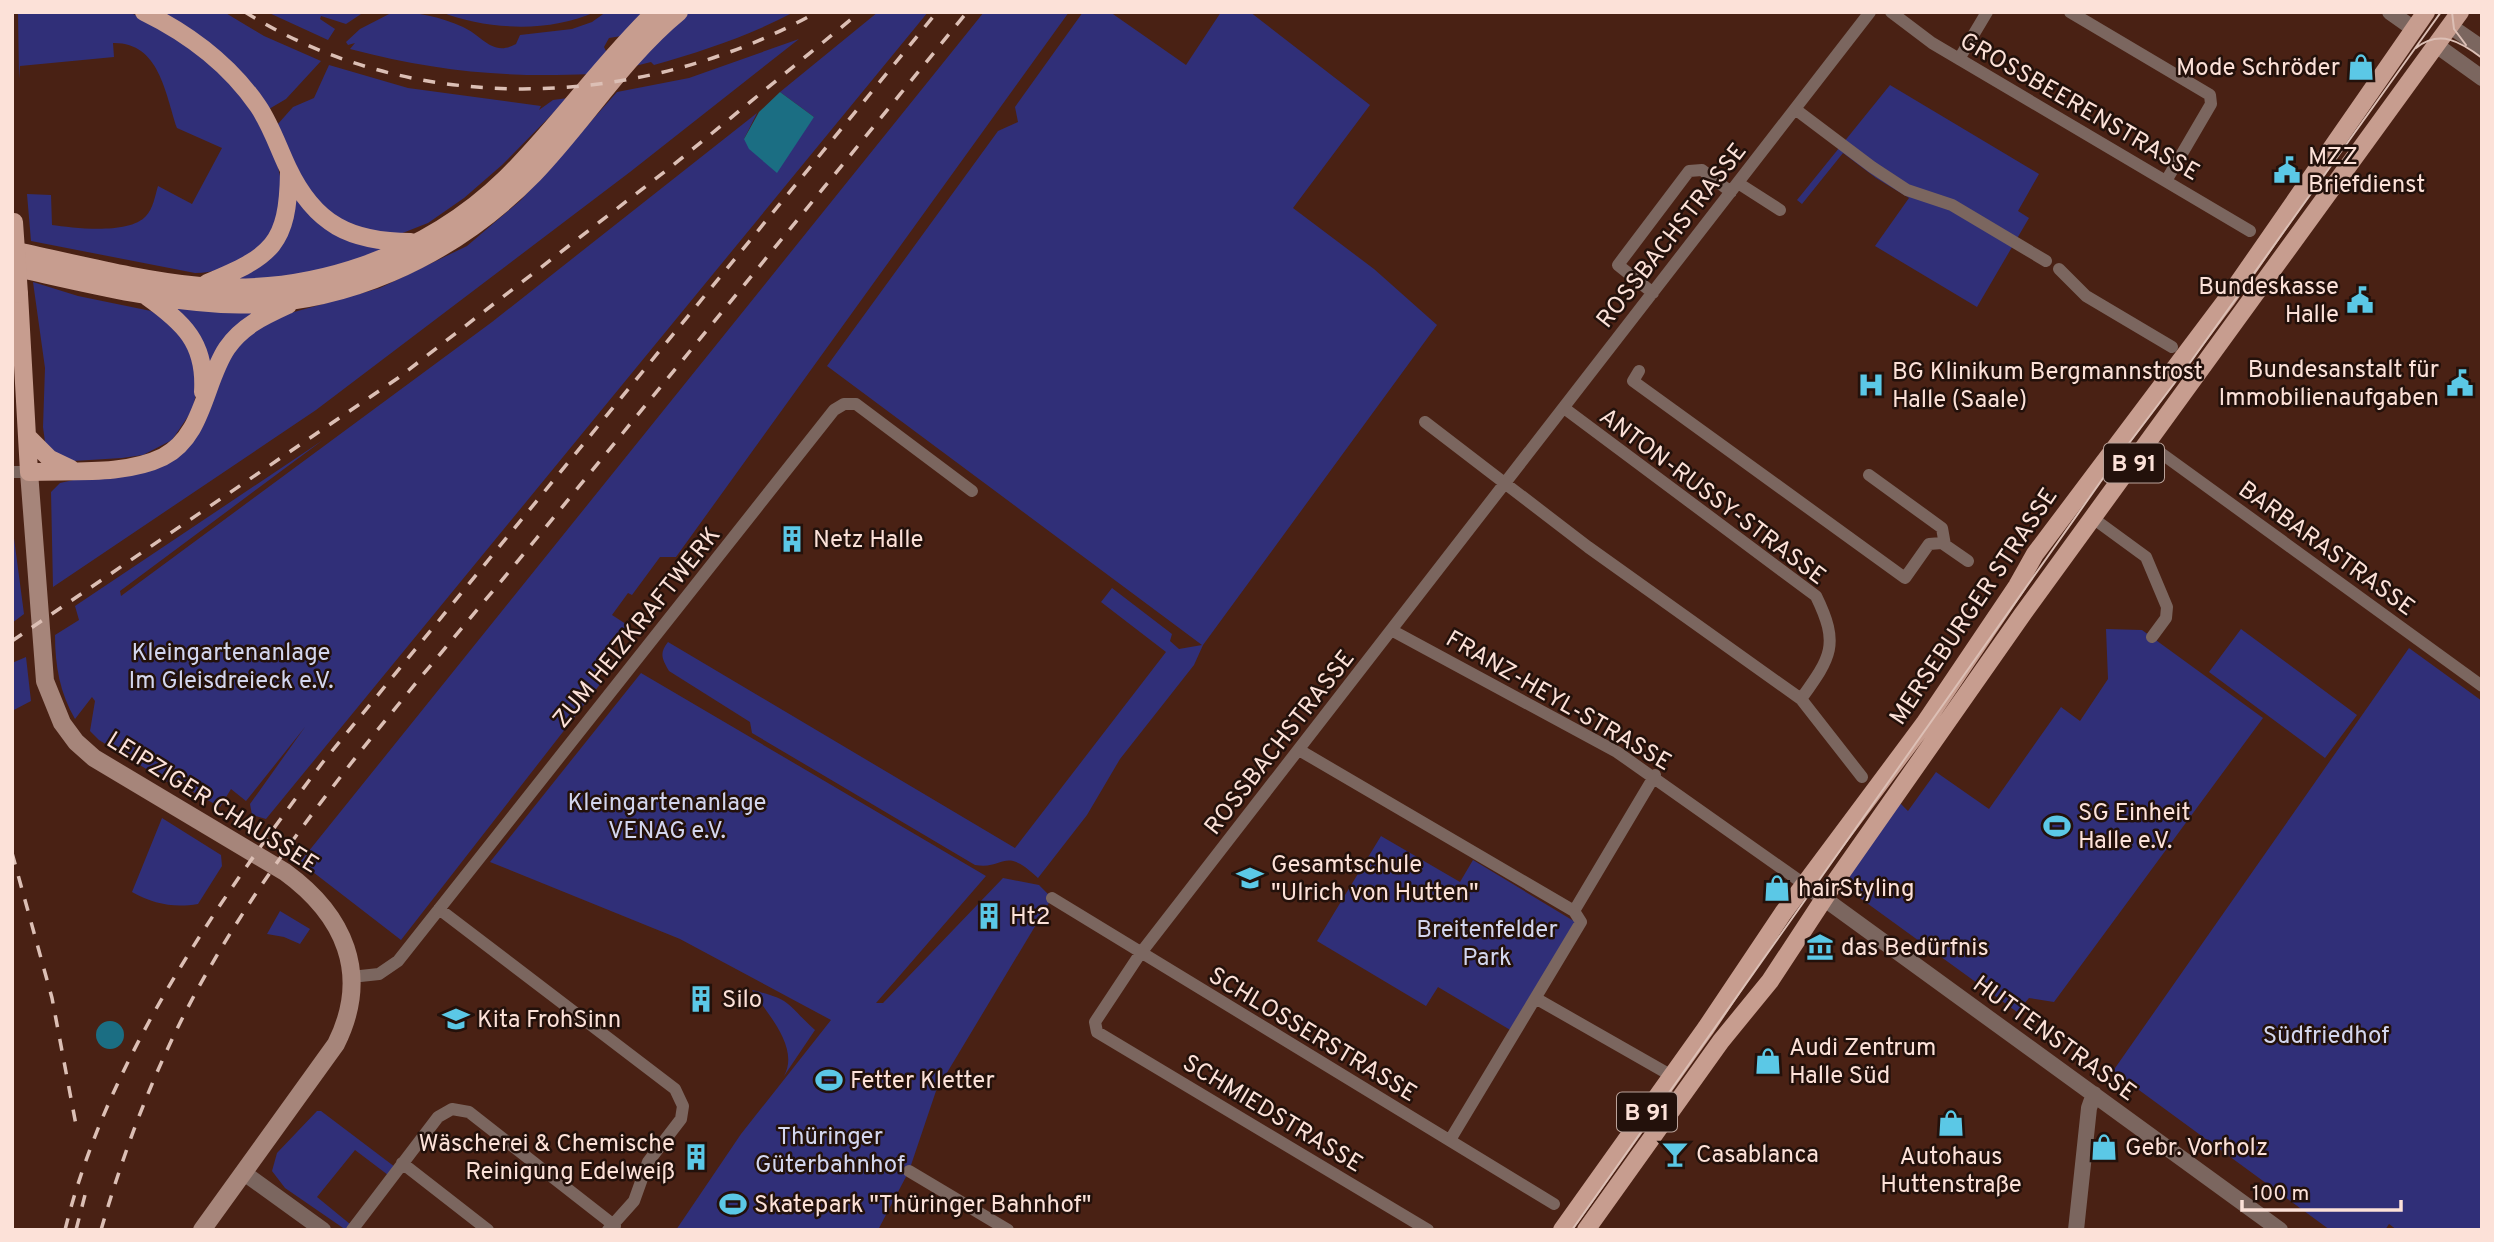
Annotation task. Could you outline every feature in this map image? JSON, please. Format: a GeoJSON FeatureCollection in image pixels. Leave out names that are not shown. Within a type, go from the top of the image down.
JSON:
{"type":"FeatureCollection","features":[{"type":"Feature","properties":{"kind":"main road"},"geometry":{"type":"LineString","coordinates":[[144,12],[203,47],[244,87],[267,121],[289,171],[317,210],[341,230],[368,240],[418,242]]}},
{"type":"Feature","properties":{"kind":"main road"},"geometry":{"type":"LineString","coordinates":[[12,250],[201,286],[249,287],[293,283],[363,266],[418,242],[466,211],[506,178],[655,12]]}},
{"type":"Feature","properties":{"kind":"main road"},"geometry":{"type":"LineString","coordinates":[[12,267],[143,294],[222,304],[302,299],[359,285],[398,270],[449,243],[483,220],[536,171],[638,54],[679,12]]}},
{"type":"Feature","properties":{"kind":"main road"},"geometry":{"type":"LineString","coordinates":[[2428,12],[2455,19]]}},
{"type":"Feature","properties":{"kind":"main road","name":"MERSEBURGER STRASSE"},"geometry":{"type":"LineString","coordinates":[[1562,1230],[1804,884],[1924,724],[2017,586],[2035,554],[2087,481],[2170,378],[2428,12]]}},
{"type":"Feature","properties":{"kind":"main road","name":"MERSEBURGER STRASSE"},"geometry":{"type":"LineString","coordinates":[[1586,1230],[1721,1041],[1770,981],[1977,679],[2455,19]]}},
{"type":"Feature","properties":{"kind":"main road"},"geometry":{"type":"LineString","coordinates":[[2414,29],[2437,45]]}},
{"type":"Feature","properties":{"kind":"main road"},"geometry":{"type":"LineString","coordinates":[[201,286],[248,266],[269,249],[278,237],[289,208],[289,171]]}},
{"type":"Feature","properties":{"kind":"main road","name":"LEIPZIGER CHAUSSEE"},"geometry":{"type":"LineString","coordinates":[[13,216],[28,437],[21,472],[49,696],[62,723],[76,742],[94,758],[285,872],[309,890],[337,925],[349,958],[351,977],[347,1015],[336,1044],[202,1230]]}},
{"type":"Feature","properties":{"kind":"main road"},"geometry":{"type":"LineString","coordinates":[[143,294],[182,325],[195,344],[204,373],[202,406]]}},
{"type":"Feature","properties":{"kind":"main road"},"geometry":{"type":"LineString","coordinates":[[21,472],[134,466],[163,457],[186,438],[219,363],[236,337],[260,318],[302,299]]}},
{"type":"Feature","properties":{"kind":"main road"},"geometry":{"type":"LineString","coordinates":[[28,437],[50,459],[74,470]]}},
{"type":"Feature","properties":{"kind":"street","name":"ROSSBACHSTRASSE"},"geometry":{"type":"LineString","coordinates":[[1097,1032],[1095,1022],[1140,954],[1393,631],[1870,12]]}},
{"type":"Feature","properties":{"kind":"street","name":"GROSSBEERENSTRASSE"},"geometry":{"type":"LineString","coordinates":[[1891,12],[1932,43],[2250,231]]}},
{"type":"Feature","properties":{"kind":"street"},"geometry":{"type":"LineString","coordinates":[[1959,59],[1987,12]]}},
{"type":"Feature","properties":{"kind":"street"},"geometry":{"type":"LineString","coordinates":[[2070,12],[2210,95],[2211,104],[2166,181]]}},
{"type":"Feature","properties":{"kind":"street"},"geometry":{"type":"LineString","coordinates":[[2390,12],[2414,29]]}},
{"type":"Feature","properties":{"kind":"street"},"geometry":{"type":"LineString","coordinates":[[2455,19],[2482,48]]}},
{"type":"Feature","properties":{"kind":"street"},"geometry":{"type":"LineString","coordinates":[[2437,45],[2482,78]]}},
{"type":"Feature","properties":{"kind":"street"},"geometry":{"type":"LineString","coordinates":[[1795,109],[1871,167],[1907,190],[1952,205],[2046,261]]}},
{"type":"Feature","properties":{"kind":"street"},"geometry":{"type":"LineString","coordinates":[[1653,293],[1618,265],[1689,172],[1702,170],[1780,210]]}},
{"type":"Feature","properties":{"kind":"street"},"geometry":{"type":"LineString","coordinates":[[2059,269],[2086,296],[2172,347]]}},
{"type":"Feature","properties":{"kind":"street"},"geometry":{"type":"LineString","coordinates":[[1639,371],[1633,381],[1752,463],[1905,578],[1929,544],[1945,545],[1968,561]]}},
{"type":"Feature","properties":{"kind":"street","name":"ZUM HEIZKRAFTWERK"},"geometry":{"type":"LineString","coordinates":[[351,977],[372,976],[389,969],[834,410],[844,404],[856,404],[972,491]]}},
{"type":"Feature","properties":{"kind":"street","name":"ANTON-RUSSY-STRASSE"},"geometry":{"type":"LineString","coordinates":[[1564,408],[1816,596],[1829,623],[1830,651],[1822,669],[1801,699]]}},
{"type":"Feature","properties":{"kind":"street"},"geometry":{"type":"LineString","coordinates":[[1425,422],[1588,547],[1801,699],[1862,777]]}},
{"type":"Feature","properties":{"kind":"street","name":"BARBARASTRASSE"},"geometry":{"type":"LineString","coordinates":[[2147,443],[2482,686]]}},
{"type":"Feature","properties":{"kind":"street"},"geometry":{"type":"LineString","coordinates":[[1869,475],[1942,528],[1945,545]]}},
{"type":"Feature","properties":{"kind":"street"},"geometry":{"type":"LineString","coordinates":[[2094,519],[2146,557],[2167,607],[2166,618],[2152,637]]}},
{"type":"Feature","properties":{"kind":"street","name":"FRANZ-HEYL-STRASSE"},"geometry":{"type":"LineString","coordinates":[[1393,631],[1585,732],[1655,775],[1804,884]]}},
{"type":"Feature","properties":{"kind":"street"},"geometry":{"type":"LineString","coordinates":[[1299,750],[1574,911],[1581,922],[1450,1140]]}},
{"type":"Feature","properties":{"kind":"street"},"geometry":{"type":"LineString","coordinates":[[1574,911],[1655,775]]}},
{"type":"Feature","properties":{"kind":"street","name":"HUTTENSTRASSE"},"geometry":{"type":"LineString","coordinates":[[1804,884],[2280,1230]]}},
{"type":"Feature","properties":{"kind":"street","name":"SCHLOSSERSTRASSE"},"geometry":{"type":"LineString","coordinates":[[1052,898],[1140,954],[1554,1203]]}},
{"type":"Feature","properties":{"kind":"street"},"geometry":{"type":"LineString","coordinates":[[352,1230],[438,1117],[452,1109],[469,1112],[611,1228],[638,1194],[648,1162],[681,1119],[682,1098],[675,1089],[439,909]]}},
{"type":"Feature","properties":{"kind":"street"},"geometry":{"type":"LineString","coordinates":[[1537,999],[1672,1076]]}},
{"type":"Feature","properties":{"kind":"street","name":"SCHMIEDSTRASSE"},"geometry":{"type":"LineString","coordinates":[[1097,1032],[1428,1230]]}},
{"type":"Feature","properties":{"kind":"street"},"geometry":{"type":"LineString","coordinates":[[2076,1230],[2089,1108],[2094,1094]]}},
{"type":"Feature","properties":{"kind":"street"},"geometry":{"type":"LineString","coordinates":[[402,1164],[488,1230]]}},
{"type":"Feature","properties":{"kind":"street"},"geometry":{"type":"LineString","coordinates":[[909,1171],[1008,1230]]}},
{"type":"Feature","properties":{"kind":"street"},"geometry":{"type":"LineString","coordinates":[[244,1173],[323,1230]]}},
{"type":"Feature","properties":{"kind":"green space"},"geometry":{"type":"Polygon","coordinates":[[[93,10],[130,13],[157,25],[185,43],[211,65],[236,90],[256,119],[272,148],[281,179],[282,209],[262,245],[236,264],[216,271],[195,273],[31,241],[27,194],[51,195],[52,225],[101,229],[127,226],[146,216],[154,202],[158,186],[192,204],[222,148],[177,128],[158,72],[141,51],[128,45],[113,43],[114,57],[20,66],[19,79],[18,12],[93,10]]]}},
{"type":"Feature","properties":{"kind":"green space"},"geometry":{"type":"Polygon","coordinates":[[[158,12],[224,12],[264,36],[321,61],[286,99],[269,109],[158,12]]]}},
{"type":"Feature","properties":{"kind":"green space"},"geometry":{"type":"Polygon","coordinates":[[[267,12],[364,12],[346,24],[321,16],[320,19],[335,29],[328,40],[267,12]]]}},
{"type":"Feature","properties":{"kind":"green space"},"geometry":{"type":"Polygon","coordinates":[[[393,12],[446,20],[500,48],[516,44],[520,35],[572,29],[592,22],[606,12],[644,12],[621,36],[609,38],[604,47],[607,53],[590,74],[528,75],[440,68],[350,49],[355,43],[348,45],[346,42],[360,29],[393,12]]]}},
{"type":"Feature","properties":{"kind":"green space"},"geometry":{"type":"Polygon","coordinates":[[[441,12],[595,12],[558,23],[518,27],[478,23],[441,12]]]}},
{"type":"Feature","properties":{"kind":"green space"},"geometry":{"type":"Polygon","coordinates":[[[686,12],[794,12],[743,36],[708,48],[654,65],[651,62],[631,67],[686,12]]]}},
{"type":"Feature","properties":{"kind":"green space","name":"Kleingartenanlage Im Gleisdreieck e.V."},"geometry":{"type":"Polygon","coordinates":[[[878,12],[928,12],[266,819],[252,815],[250,804],[305,727],[246,801],[231,789],[220,807],[177,783],[174,786],[99,740],[90,731],[95,701],[92,697],[75,719],[59,679],[55,635],[79,620],[75,606],[323,440],[120,591],[121,596],[492,322],[757,113],[744,139],[814,117],[780,92],[878,12]]]}},
{"type":"Feature","properties":{"kind":"green space"},"geometry":{"type":"Polygon","coordinates":[[[984,12],[1069,12],[676,557],[660,557],[632,595],[628,593],[612,615],[629,626],[592,677],[601,683],[401,940],[300,862],[984,12]]]}},
{"type":"Feature","properties":{"kind":"green space"},"geometry":{"type":"Polygon","coordinates":[[[1083,12],[1110,12],[1186,65],[1221,12],[1250,12],[1370,105],[1293,208],[1374,269],[1437,325],[1203,645],[1194,665],[1120,759],[1087,815],[1038,878],[1027,868],[1011,861],[975,865],[752,733],[750,722],[669,671],[663,653],[668,642],[1015,848],[1166,652],[1101,602],[1112,588],[1172,634],[1170,641],[1179,649],[1202,645],[827,366],[998,131],[1018,122],[1015,107],[1083,12]]]}},
{"type":"Feature","properties":{"kind":"green space"},"geometry":{"type":"Polygon","coordinates":[[[799,39],[630,172],[316,410],[53,587],[51,492],[60,483],[171,458],[241,337],[287,314],[380,288],[467,246],[521,200],[617,92],[689,78],[799,39]]]}},
{"type":"Feature","properties":{"kind":"green space"},"geometry":{"type":"Polygon","coordinates":[[[329,65],[408,88],[541,106],[539,110],[553,100],[568,98],[502,165],[464,198],[428,223],[400,234],[369,237],[314,204],[277,125],[293,107],[314,98],[329,65]]]}},
{"type":"Feature","properties":{"kind":"green space"},"geometry":{"type":"Polygon","coordinates":[[[1890,85],[2039,174],[2018,211],[2029,218],[1977,307],[1875,246],[1909,198],[1843,153],[1802,204],[1797,200],[1890,85]]]}},
{"type":"Feature","properties":{"kind":"green space"},"geometry":{"type":"Polygon","coordinates":[[[294,192],[381,246],[382,252],[302,275],[229,282],[253,268],[294,192]]]}},
{"type":"Feature","properties":{"kind":"green space"},"geometry":{"type":"Polygon","coordinates":[[[33,282],[78,296],[151,311],[175,326],[191,349],[198,382],[193,409],[172,440],[143,455],[73,461],[57,458],[45,442],[45,368],[33,282]]]}},
{"type":"Feature","properties":{"kind":"green space"},"geometry":{"type":"Polygon","coordinates":[[[168,305],[269,309],[210,367],[168,305]]]}},
{"type":"Feature","properties":{"kind":"green space"},"geometry":{"type":"Polygon","coordinates":[[[12,523],[24,614],[12,623],[12,523]]]}},
{"type":"Feature","properties":{"kind":"green space","name":"SG Einheit Halle e.V."},"geometry":{"type":"Polygon","coordinates":[[[2106,629],[2142,630],[2263,718],[2054,1002],[2029,998],[2017,1012],[1853,893],[1856,883],[1846,876],[1898,801],[1908,811],[1936,772],[1989,809],[2061,707],[2080,721],[2108,679],[2106,629]]]}},
{"type":"Feature","properties":{"kind":"green space"},"geometry":{"type":"Polygon","coordinates":[[[2241,629],[2357,715],[2325,758],[2209,672],[2241,629]]]}},
{"type":"Feature","properties":{"kind":"green space","name":"Südfriedhof"},"geometry":{"type":"Polygon","coordinates":[[[2409,648],[2482,701],[2482,1230],[2397,1230],[2389,1224],[2385,1230],[2330,1230],[2113,1071],[2409,648]]]}},
{"type":"Feature","properties":{"kind":"green space"},"geometry":{"type":"Polygon","coordinates":[[[26,657],[31,701],[12,711],[12,663],[26,657]]]}},
{"type":"Feature","properties":{"kind":"green space","name":"Kleingartenanlage VENAG e.V."},"geometry":{"type":"Polygon","coordinates":[[[641,673],[986,876],[876,1003],[883,1003],[1003,878],[1039,885],[1052,898],[936,1091],[909,1171],[878,1230],[676,1230],[741,1134],[831,1020],[680,939],[490,862],[641,673]]]}},
{"type":"Feature","properties":{"kind":"green space"},"geometry":{"type":"Polygon","coordinates":[[[162,818],[221,855],[222,866],[198,904],[164,904],[132,892],[162,818]]]}},
{"type":"Feature","properties":{"kind":"green space","name":"Breitenfelder Park"},"geometry":{"type":"Polygon","coordinates":[[[1381,836],[1460,882],[1473,860],[1577,923],[1512,1031],[1438,987],[1426,1006],[1317,941],[1381,836]]]}},
{"type":"Feature","properties":{"kind":"green space"},"geometry":{"type":"Polygon","coordinates":[[[280,911],[310,929],[300,944],[267,934],[280,911]]]}},
{"type":"Feature","properties":{"kind":"green space"},"geometry":{"type":"Polygon","coordinates":[[[752,990],[782,1000],[815,1030],[784,1076],[788,1065],[785,1042],[752,990]]]}},
{"type":"Feature","properties":{"kind":"green space"},"geometry":{"type":"Polygon","coordinates":[[[317,1111],[321,1111],[395,1167],[388,1175],[355,1150],[317,1197],[350,1224],[346,1230],[285,1188],[272,1171],[277,1153],[317,1111]]]}},
{"type":"Feature","properties":{"kind":"water"},"geometry":{"type":"Polygon","coordinates":[[[780,92],[814,117],[777,173],[749,149],[744,139],[759,112],[780,92]]]}},
{"type":"Feature","properties":{"kind":"water"},"geometry":{"type":"Polygon","coordinates":[[[110,1021],[120,1025],[124,1035],[120,1045],[110,1049],[100,1045],[96,1035],[100,1025],[110,1021]]]}},
{"type":"Feature","properties":{"kind":"tram line"},"geometry":{"type":"LineString","coordinates":[[1572,1230],[2111,467],[2192,360],[2441,12]]}},
{"type":"Feature","properties":{"kind":"tram line"},"geometry":{"type":"LineString","coordinates":[[2452,12],[2454,29],[2466,45]]}},
{"type":"Feature","properties":{"kind":"tram line"},"geometry":{"type":"LineString","coordinates":[[2416,48],[2433,39],[2450,40],[2482,58]]}},
{"type":"Feature","properties":{"kind":"railway"},"geometry":{"type":"LineString","coordinates":[[245,12],[312,47],[383,71],[456,85],[531,89],[605,83],[679,68],[750,44],[817,12]]}},
{"type":"Feature","properties":{"kind":"railway"},"geometry":{"type":"LineString","coordinates":[[12,641],[398,378],[672,166],[860,12]]}},
{"type":"Feature","properties":{"kind":"railway"},"geometry":{"type":"LineString","coordinates":[[65,1230],[84,1166],[108,1104],[137,1043],[206,926],[283,815],[323,762],[937,12]]}},
{"type":"Feature","properties":{"kind":"railway"},"geometry":{"type":"LineString","coordinates":[[101,1230],[120,1168],[154,1079],[196,992],[232,931],[312,814],[400,702],[967,12]]}},
{"type":"Feature","properties":{"kind":"railway"},"geometry":{"type":"LineString","coordinates":[[12,853],[52,998],[76,1125]]}},
{"type":"Feature","properties":{"kind":"railway"},"geometry":{"type":"LineString","coordinates":[[76,1230],[85,1195]]}},
{"type":"Feature","properties":{"kind":"place","name":"Mode Schröder"},"geometry":{"type":"Point","coordinates":[2361,67]}},
{"type":"Feature","properties":{"kind":"place","name":"MZZ Briefdienst"},"geometry":{"type":"Point","coordinates":[2287,170]}},
{"type":"Feature","properties":{"kind":"place","name":"Bundeskasse Halle"},"geometry":{"type":"Point","coordinates":[2360,300]}},
{"type":"Feature","properties":{"kind":"place","name":"Bundesanstalt für Immobilienaufgaben"},"geometry":{"type":"Point","coordinates":[2460,383]}},
{"type":"Feature","properties":{"kind":"place","name":"BG Klinikum Bergmannstrost Halle (Saale)"},"geometry":{"type":"Point","coordinates":[1871,385]}},
{"type":"Feature","properties":{"kind":"place","name":"Netz Halle"},"geometry":{"type":"Point","coordinates":[792,539]}},
{"type":"Feature","properties":{"kind":"place","name":"SG Einheit Halle e.V."},"geometry":{"type":"Point","coordinates":[2057,826]}},
{"type":"Feature","properties":{"kind":"place","name":"Gesamtschule \"Ulrich von Hutten\""},"geometry":{"type":"Point","coordinates":[1250,878]}},
{"type":"Feature","properties":{"kind":"place","name":"hairStyling"},"geometry":{"type":"Point","coordinates":[1777,888]}},
{"type":"Feature","properties":{"kind":"place","name":"Ht2"},"geometry":{"type":"Point","coordinates":[989,916]}},
{"type":"Feature","properties":{"kind":"place","name":"das Bedürfnis"},"geometry":{"type":"Point","coordinates":[1820,947]}},
{"type":"Feature","properties":{"kind":"place","name":"Silo"},"geometry":{"type":"Point","coordinates":[701,999]}},
{"type":"Feature","properties":{"kind":"place","name":"Kita FrohSinn"},"geometry":{"type":"Point","coordinates":[456,1019]}},
{"type":"Feature","properties":{"kind":"place","name":"Audi Zentrum Halle Süd"},"geometry":{"type":"Point","coordinates":[1768,1061]}},
{"type":"Feature","properties":{"kind":"place","name":"Fetter Kletter"},"geometry":{"type":"Point","coordinates":[829,1080]}},
{"type":"Feature","properties":{"kind":"place","name":"Autohaus Huttenstraße"},"geometry":{"type":"Point","coordinates":[1951,1123]}},
{"type":"Feature","properties":{"kind":"place","name":"Gebr. Vorholz"},"geometry":{"type":"Point","coordinates":[2104,1147]}},
{"type":"Feature","properties":{"kind":"place","name":"Casablanca"},"geometry":{"type":"Point","coordinates":[1675,1154]}},
{"type":"Feature","properties":{"kind":"place","name":"Wäscherei & Chemische Reinigung Edelweiß"},"geometry":{"type":"Point","coordinates":[696,1157]}},
{"type":"Feature","properties":{"kind":"place","name":"Skatepark \"Thüringer Bahnhof\""},"geometry":{"type":"Point","coordinates":[733,1204]}},
{"type":"Feature","properties":{"kind":"park label","name":"Thüringer Güterbahnhof"},"geometry":{"type":"Point","coordinates":[830,1150]}}]}
